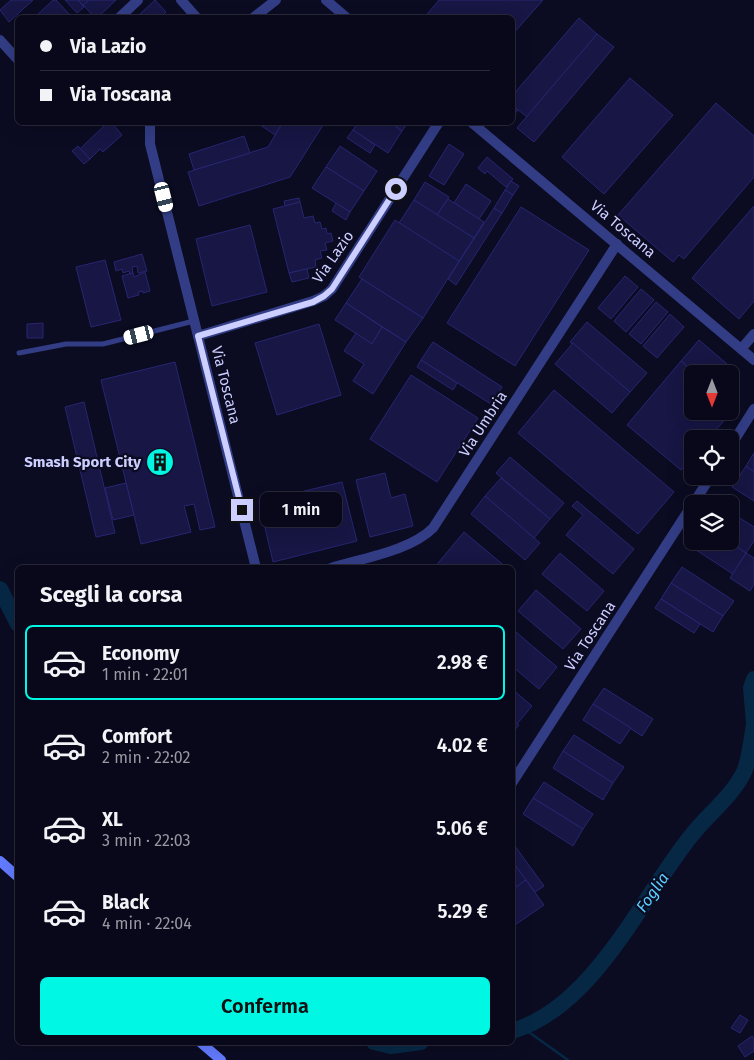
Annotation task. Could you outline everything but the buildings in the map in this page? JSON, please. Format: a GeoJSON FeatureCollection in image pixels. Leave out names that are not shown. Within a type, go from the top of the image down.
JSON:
{"type":"FeatureCollection","features":[{"type":"Feature","properties":{"kind":"main road"},"geometry":{"type":"LineString","coordinates":[[0,861],[15,874]]}},
{"type":"Feature","properties":{"kind":"main road"},"geometry":{"type":"LineString","coordinates":[[204,1045],[221,1060]]}},
{"type":"Feature","properties":{"kind":"street"},"geometry":{"type":"LineString","coordinates":[[122,15],[138,0]]}},
{"type":"Feature","properties":{"kind":"street"},"geometry":{"type":"LineString","coordinates":[[181,0],[194,15]]}},
{"type":"Feature","properties":{"kind":"street"},"geometry":{"type":"LineString","coordinates":[[257,15],[276,0]]}},
{"type":"Feature","properties":{"kind":"street"},"geometry":{"type":"LineString","coordinates":[[326,0],[344,15]]}},
{"type":"Feature","properties":{"kind":"street"},"geometry":{"type":"LineString","coordinates":[[0,40],[15,57]]}},
{"type":"Feature","properties":{"kind":"street","name":"Via Toscana"},"geometry":{"type":"LineString","coordinates":[[150,125],[150,144],[255,565]]}},
{"type":"Feature","properties":{"kind":"street","name":"Via Lazio"},"geometry":{"type":"LineString","coordinates":[[198,336],[313,302],[332,289],[437,125]]}},
{"type":"Feature","properties":{"kind":"street","name":"Via Toscana"},"geometry":{"type":"LineString","coordinates":[[476,125],[754,360]]}},
{"type":"Feature","properties":{"kind":"street","name":"Via Umbria"},"geometry":{"type":"LineString","coordinates":[[341,565],[411,544],[424,538],[433,528],[617,244]]}},
{"type":"Feature","properties":{"kind":"street"},"geometry":{"type":"LineString","coordinates":[[742,348],[754,334]]}},
{"type":"Feature","properties":{"kind":"street"},"geometry":{"type":"LineString","coordinates":[[739,433],[754,409]]}},
{"type":"Feature","properties":{"kind":"street","name":"Via Toscana"},"geometry":{"type":"LineString","coordinates":[[515,778],[684,518]]}},
{"type":"Feature","properties":{"kind":"lane"},"geometry":{"type":"LineString","coordinates":[[19,353],[66,344],[103,344],[194,321]]}},
{"type":"Feature","properties":{"kind":"waterway","name":"Foglia"},"geometry":{"type":"LineString","coordinates":[[0,589],[15,618]]}},
{"type":"Feature","properties":{"kind":"waterway","name":"Foglia"},"geometry":{"type":"LineString","coordinates":[[754,679],[751,688],[754,723]]}},
{"type":"Feature","properties":{"kind":"waterway","name":"Foglia"},"geometry":{"type":"LineString","coordinates":[[515,1030],[541,1018],[568,999],[614,948],[672,861],[739,781],[747,762],[754,724]]}},
{"type":"Feature","properties":{"kind":"waterway"},"geometry":{"type":"LineString","coordinates":[[523,1028],[568,1060]]}},
{"type":"Feature","properties":{"kind":"waterway","name":"Foglia"},"geometry":{"type":"LineString","coordinates":[[387,1045],[398,1045]]}},
{"type":"Feature","properties":{"kind":"place","name":"Smash Sport City"},"geometry":{"type":"Point","coordinates":[160,462]}},
{"type":"Feature","properties":{"kind":"route"},"geometry":{"type":"LineString","coordinates":[[242,510],[198,336],[313,302],[324,296],[332,289],[396,189]]}}]}
